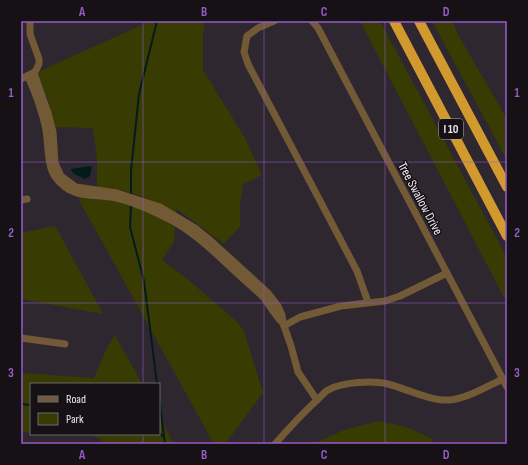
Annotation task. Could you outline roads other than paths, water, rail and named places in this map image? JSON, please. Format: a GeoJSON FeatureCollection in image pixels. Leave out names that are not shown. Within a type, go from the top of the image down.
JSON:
{"type":"FeatureCollection","features":[{"type":"Feature","properties":{"kind":"highway","name":"I 10"},"geometry":{"type":"LineString","coordinates":[[394,21],[507,236]]}},
{"type":"Feature","properties":{"kind":"highway","name":"I 10"},"geometry":{"type":"LineString","coordinates":[[419,21],[507,187]]}},
{"type":"Feature","properties":{"kind":"street"},"geometry":{"type":"LineString","coordinates":[[30,21],[30,34],[39,59],[39,66],[28,76],[35,92],[51,144],[51,168],[54,176],[60,184],[78,194],[117,196],[142,203],[190,232],[223,256],[255,285],[278,319],[284,325],[298,372],[317,400]]}},
{"type":"Feature","properties":{"kind":"street"},"geometry":{"type":"LineString","coordinates":[[274,21],[258,28],[247,36],[244,52],[248,64],[357,271],[368,302]]}},
{"type":"Feature","properties":{"kind":"street","name":"Tree Swallow Drive"},"geometry":{"type":"LineString","coordinates":[[312,21],[322,35],[507,387]]}},
{"type":"Feature","properties":{"kind":"street"},"geometry":{"type":"LineString","coordinates":[[284,325],[300,317],[341,306],[385,301],[400,296],[447,273]]}},
{"type":"Feature","properties":{"kind":"street"},"geometry":{"type":"LineString","coordinates":[[21,338],[65,344]]}},
{"type":"Feature","properties":{"kind":"street"},"geometry":{"type":"LineString","coordinates":[[275,444],[300,415],[328,390],[342,385],[364,382],[387,384],[431,398],[450,400],[472,394],[503,379]]}},
{"type":"Feature","properties":{"kind":"waterway"},"geometry":{"type":"LineString","coordinates":[[131,195],[131,171],[139,94],[157,21]]}},
{"type":"Feature","properties":{"kind":"waterway"},"geometry":{"type":"LineString","coordinates":[[131,204],[130,227],[144,281],[157,383]]}},
{"type":"Feature","properties":{"kind":"waterway"},"geometry":{"type":"LineString","coordinates":[[21,404],[30,405]]}},
{"type":"Feature","properties":{"kind":"waterway"},"geometry":{"type":"LineString","coordinates":[[160,405],[165,444]]}},
{"type":"Feature","properties":{"kind":"waterway"},"geometry":{"type":"LineString","coordinates":[[160,434],[164,437]]}}]}
